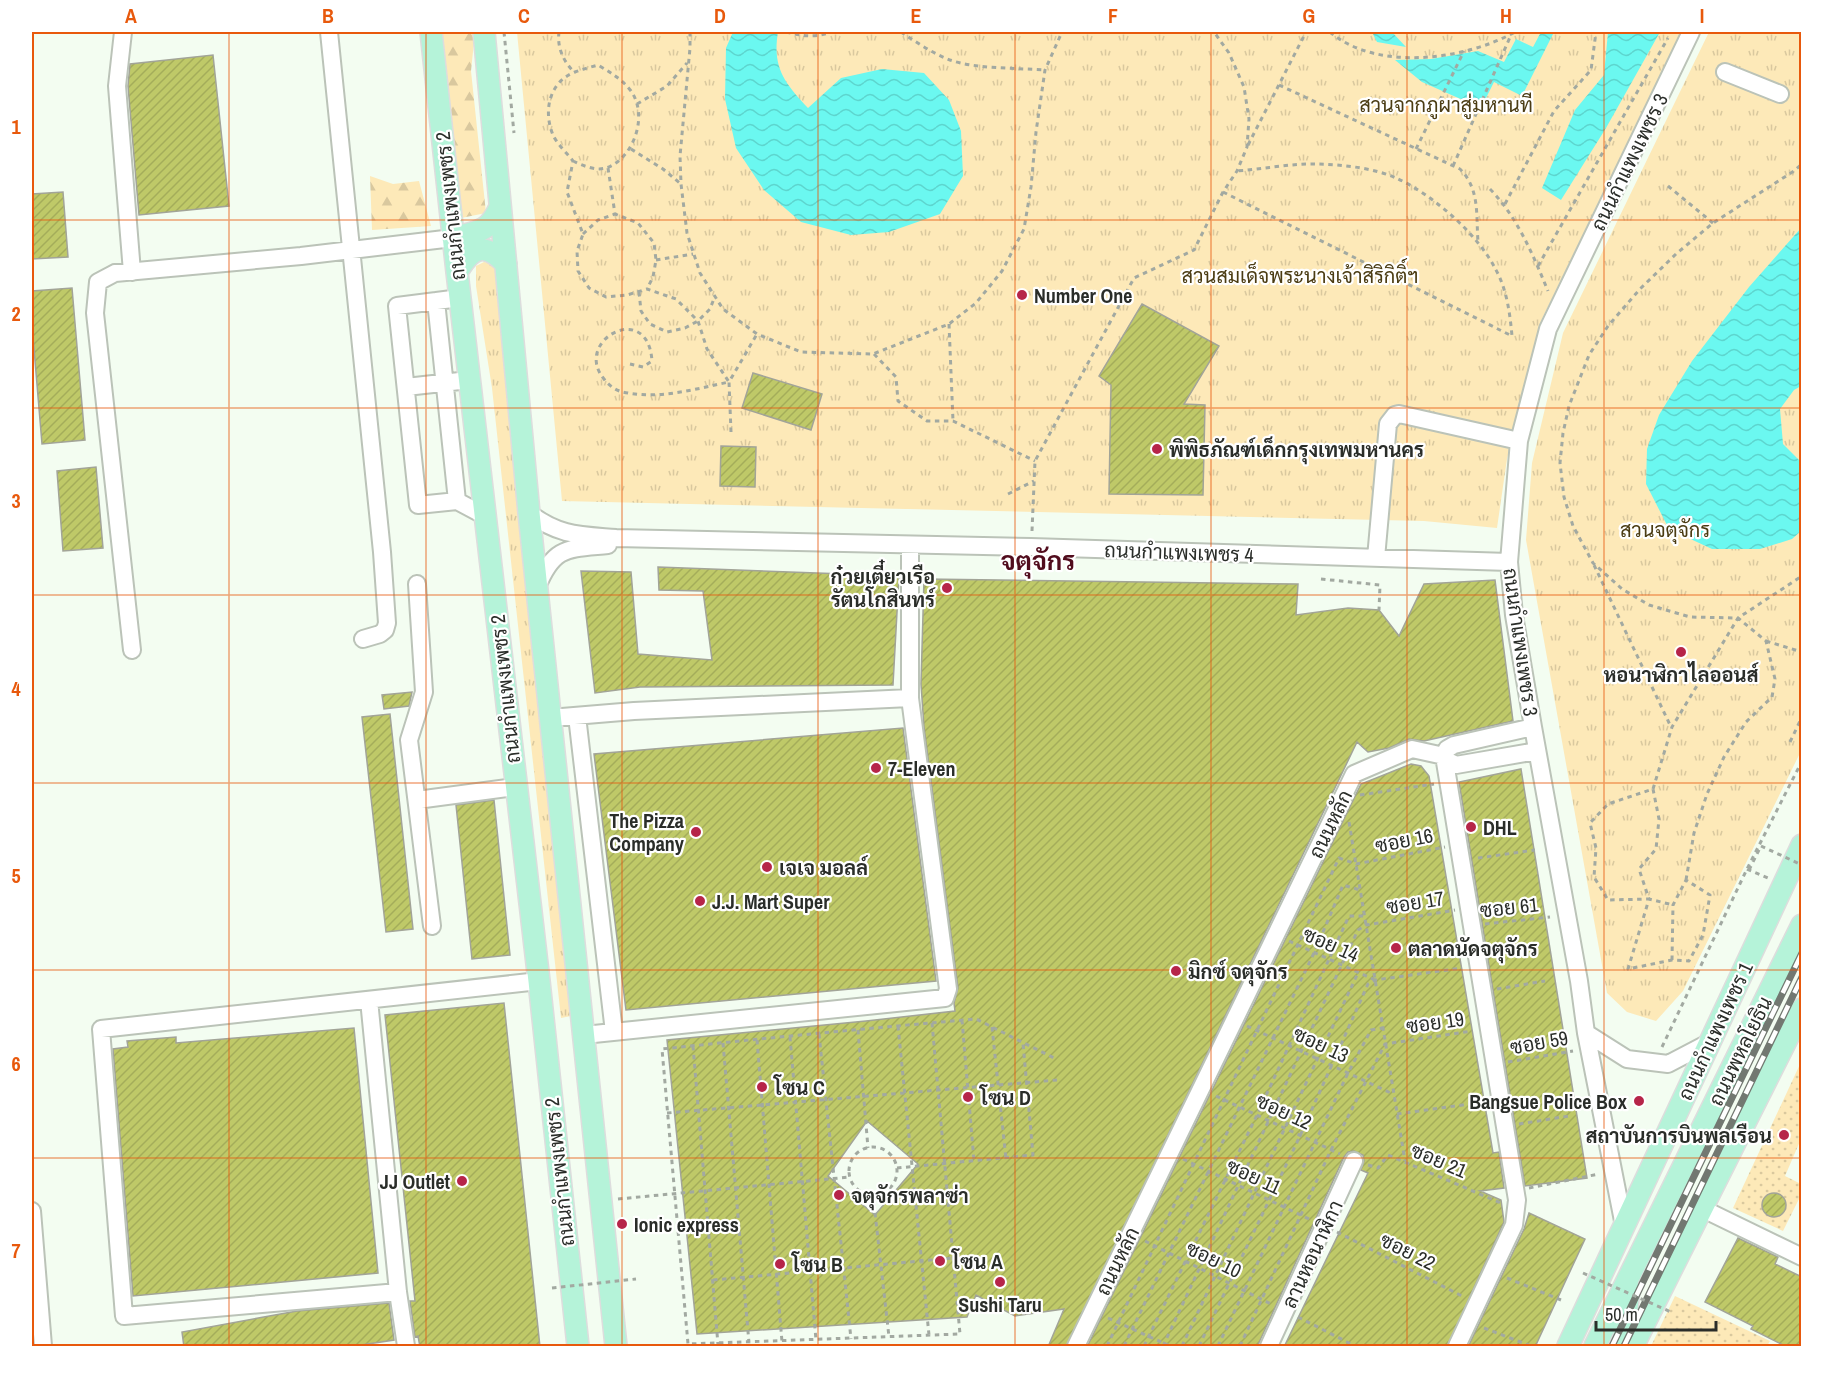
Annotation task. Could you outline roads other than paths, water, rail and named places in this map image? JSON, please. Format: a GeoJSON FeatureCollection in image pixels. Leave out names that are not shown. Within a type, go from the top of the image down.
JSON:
{"type":"FeatureCollection","features":[{"type":"Feature","properties":{"kind":"main road","name":"ถนนกำแพงเพชร 2"},"geometry":{"type":"LineString","coordinates":[[431,32],[469,380],[487,518],[515,787],[539,981],[578,1347]]}},
{"type":"Feature","properties":{"kind":"main road","name":"ถนนกำแพงเพชร 2"},"geometry":{"type":"LineString","coordinates":[[484,32],[529,513],[616,1347]]}},
{"type":"Feature","properties":{"kind":"main road"},"geometry":{"type":"LineString","coordinates":[[453,238],[486,229],[494,220],[500,207]]}},
{"type":"Feature","properties":{"kind":"main road"},"geometry":{"type":"LineString","coordinates":[[457,272],[464,260],[483,249],[494,251],[506,264]]}},
{"type":"Feature","properties":{"kind":"main road","name":"ถนนกำแพงเพชร 1"},"geometry":{"type":"LineString","coordinates":[[1568,1347],[1802,845]]}},
{"type":"Feature","properties":{"kind":"main road","name":"ถนนพหลโยธิน"},"geometry":{"type":"LineString","coordinates":[[1595,1347],[1802,925]]}},
{"type":"Feature","properties":{"kind":"main road","name":"ถนนพหลโยธิน"},"geometry":{"type":"LineString","coordinates":[[1633,1347],[1802,1009]]}},
{"type":"Feature","properties":{"kind":"main road"},"geometry":{"type":"LineString","coordinates":[[1623,1347],[1631,1273]]}},
{"type":"Feature","properties":{"kind":"street"},"geometry":{"type":"LineString","coordinates":[[123,32],[117,86],[132,272]]}},
{"type":"Feature","properties":{"kind":"street"},"geometry":{"type":"LineString","coordinates":[[329,32],[381,540],[387,623],[385,630],[380,634],[363,639]]}},
{"type":"Feature","properties":{"kind":"street","name":"ถนนกำแพงเพชร 3"},"geometry":{"type":"LineString","coordinates":[[1624,1226],[1587,1040],[1579,981],[1514,615],[1509,562],[1519,441],[1548,329],[1691,32]]}},
{"type":"Feature","properties":{"kind":"street"},"geometry":{"type":"LineString","coordinates":[[1725,72],[1780,94]]}},
{"type":"Feature","properties":{"kind":"street"},"geometry":{"type":"LineString","coordinates":[[132,650],[95,313],[98,282],[115,273],[453,238]]}},
{"type":"Feature","properties":{"kind":"street"},"geometry":{"type":"LineString","coordinates":[[460,298],[397,306],[418,505],[457,501],[487,518]]}},
{"type":"Feature","properties":{"kind":"street"},"geometry":{"type":"LineString","coordinates":[[436,301],[457,501]]}},
{"type":"Feature","properties":{"kind":"street"},"geometry":{"type":"LineString","coordinates":[[406,387],[469,380]]}},
{"type":"Feature","properties":{"kind":"street"},"geometry":{"type":"LineString","coordinates":[[1376,558],[1388,424],[1395,415],[1519,441]]}},
{"type":"Feature","properties":{"kind":"street","name":"ถนนกำแพงเพชร 4"},"geometry":{"type":"LineString","coordinates":[[529,513],[544,525],[571,534],[669,539],[1031,547],[1509,562]]}},
{"type":"Feature","properties":{"kind":"street","name":"ถนนกำแพงเพชร 4"},"geometry":{"type":"LineString","coordinates":[[537,588],[551,560],[560,552],[669,539]]}},
{"type":"Feature","properties":{"kind":"street"},"geometry":{"type":"LineString","coordinates":[[584,1035],[945,999],[948,989],[910,698],[910,545]]}},
{"type":"Feature","properties":{"kind":"street"},"geometry":{"type":"LineString","coordinates":[[417,584],[424,692],[409,740],[432,926]]}},
{"type":"Feature","properties":{"kind":"street"},"geometry":{"type":"LineString","coordinates":[[550,718],[910,698]]}},
{"type":"Feature","properties":{"kind":"street"},"geometry":{"type":"LineString","coordinates":[[577,716],[614,1032]]}},
{"type":"Feature","properties":{"kind":"street"},"geometry":{"type":"LineString","coordinates":[[1456,1347],[1514,1225],[1516,1191],[1443,756],[1447,749],[1454,745],[1533,727]]}},
{"type":"Feature","properties":{"kind":"street","name":"ถนนหลัก"},"geometry":{"type":"LineString","coordinates":[[1076,1347],[1354,774],[1412,749],[1443,756],[1456,765],[1537,751]]}},
{"type":"Feature","properties":{"kind":"street"},"geometry":{"type":"LineString","coordinates":[[417,800],[515,787]]}},
{"type":"Feature","properties":{"kind":"street"},"geometry":{"type":"LineString","coordinates":[[559,803],[586,800]]}},
{"type":"Feature","properties":{"kind":"street"},"geometry":{"type":"LineString","coordinates":[[398,1292],[124,1316],[101,1029],[539,981]]}},
{"type":"Feature","properties":{"kind":"street"},"geometry":{"type":"LineString","coordinates":[[369,1000],[398,1292],[401,1346]]}},
{"type":"Feature","properties":{"kind":"street"},"geometry":{"type":"LineString","coordinates":[[1587,1040],[1627,1059],[1668,1064],[1710,1042]]}},
{"type":"Feature","properties":{"kind":"street","name":"ลานหอนาฬิกา"},"geometry":{"type":"LineString","coordinates":[[1269,1347],[1354,1161]]}},
{"type":"Feature","properties":{"kind":"street"},"geometry":{"type":"LineString","coordinates":[[1701,1208],[1802,1257]]}},
{"type":"Feature","properties":{"kind":"street"},"geometry":{"type":"LineString","coordinates":[[32,1211],[43,1347]]}},
{"type":"Feature","properties":{"kind":"water"},"geometry":{"type":"Polygon","coordinates":[[[733,32],[778,32],[777,56],[782,74],[808,108],[841,78],[882,69],[924,73],[949,100],[961,131],[963,176],[940,214],[889,232],[851,235],[801,222],[764,190],[736,148],[725,99],[726,48],[733,32]]]}},
{"type":"Feature","properties":{"kind":"water"},"geometry":{"type":"Polygon","coordinates":[[[1372,32],[1392,32],[1406,47],[1377,42],[1372,32]]]}},
{"type":"Feature","properties":{"kind":"water"},"geometry":{"type":"Polygon","coordinates":[[[1541,32],[1554,32],[1522,96],[1494,82],[1481,108],[1422,82],[1395,60],[1431,59],[1478,51],[1504,62],[1516,39],[1533,47],[1541,32]]]}},
{"type":"Feature","properties":{"kind":"water"},"geometry":{"type":"Polygon","coordinates":[[[1608,32],[1660,32],[1606,128],[1561,200],[1542,188],[1575,110],[1604,75],[1608,32]]]}},
{"type":"Feature","properties":{"kind":"water"},"geometry":{"type":"Polygon","coordinates":[[[1801,228],[1801,386],[1794,390],[1780,409],[1783,444],[1801,462],[1801,531],[1792,539],[1760,549],[1712,549],[1669,529],[1646,484],[1647,449],[1659,415],[1692,361],[1749,287],[1801,228]]]}},
{"type":"Feature","properties":{"kind":"railway"},"geometry":{"type":"LineString","coordinates":[[1612,1346],[1802,953]]}},
{"type":"Feature","properties":{"kind":"railway"},"geometry":{"type":"LineString","coordinates":[[1624,1346],[1802,977]]}},
{"type":"Feature","properties":{"kind":"place","name":"Number One"},"geometry":{"type":"Point","coordinates":[1022,295]}},
{"type":"Feature","properties":{"kind":"place","name":"พิพิธภัณฑ์เด็กกรุงเทพมหานคร"},"geometry":{"type":"Point","coordinates":[1157,449]}},
{"type":"Feature","properties":{"kind":"place","name":"ก๋วยเตี๋ยวเรือ รัตนโกสินทร์"},"geometry":{"type":"Point","coordinates":[947,588]}},
{"type":"Feature","properties":{"kind":"place","name":"หอนาฬิกาไลออนส์"},"geometry":{"type":"Point","coordinates":[1681,652]}},
{"type":"Feature","properties":{"kind":"place","name":"7-Eleven"},"geometry":{"type":"Point","coordinates":[876,768]}},
{"type":"Feature","properties":{"kind":"place","name":"DHL"},"geometry":{"type":"Point","coordinates":[1471,827]}},
{"type":"Feature","properties":{"kind":"place","name":"The Pizza Company"},"geometry":{"type":"Point","coordinates":[696,832]}},
{"type":"Feature","properties":{"kind":"place","name":"เจเจ มอลล์"},"geometry":{"type":"Point","coordinates":[767,867]}},
{"type":"Feature","properties":{"kind":"place","name":"J.J. Mart Super"},"geometry":{"type":"Point","coordinates":[700,901]}},
{"type":"Feature","properties":{"kind":"place","name":"ตลาดนัดจตุจักร"},"geometry":{"type":"Point","coordinates":[1396,948]}},
{"type":"Feature","properties":{"kind":"place","name":"มิกซ์ จตุจักร"},"geometry":{"type":"Point","coordinates":[1176,971]}},
{"type":"Feature","properties":{"kind":"place","name":"โซน C"},"geometry":{"type":"Point","coordinates":[762,1087]}},
{"type":"Feature","properties":{"kind":"place","name":"โซน D"},"geometry":{"type":"Point","coordinates":[968,1097]}},
{"type":"Feature","properties":{"kind":"place","name":"Bangsue Police Box"},"geometry":{"type":"Point","coordinates":[1639,1101]}},
{"type":"Feature","properties":{"kind":"place","name":"สถาบันการบินพลเรือน"},"geometry":{"type":"Point","coordinates":[1784,1135]}},
{"type":"Feature","properties":{"kind":"place","name":"JJ Outlet"},"geometry":{"type":"Point","coordinates":[462,1181]}},
{"type":"Feature","properties":{"kind":"place","name":"จตุจักรพลาซ่า"},"geometry":{"type":"Point","coordinates":[839,1195]}},
{"type":"Feature","properties":{"kind":"place","name":"Ionic express"},"geometry":{"type":"Point","coordinates":[622,1224]}},
{"type":"Feature","properties":{"kind":"place","name":"โซน A"},"geometry":{"type":"Point","coordinates":[940,1261]}},
{"type":"Feature","properties":{"kind":"place","name":"โซน B"},"geometry":{"type":"Point","coordinates":[780,1264]}},
{"type":"Feature","properties":{"kind":"place","name":"Sushi Taru"},"geometry":{"type":"Point","coordinates":[1000,1282]}},
{"type":"Feature","properties":{"kind":"district","name":"จตุจักร"},"geometry":{"type":"Point","coordinates":[1038,560]}},
{"type":"Feature","properties":{"kind":"park label","name":"สวนจากภูผาสู่มหานที"},"geometry":{"type":"Point","coordinates":[1446,104]}},
{"type":"Feature","properties":{"kind":"park label","name":"สวนสมเด็จพระนางเจ้าสิริกิติ์ฯ"},"geometry":{"type":"Point","coordinates":[1300,275]}},
{"type":"Feature","properties":{"kind":"park label","name":"สวนจตุจักร"},"geometry":{"type":"Point","coordinates":[1665,529]}}]}
